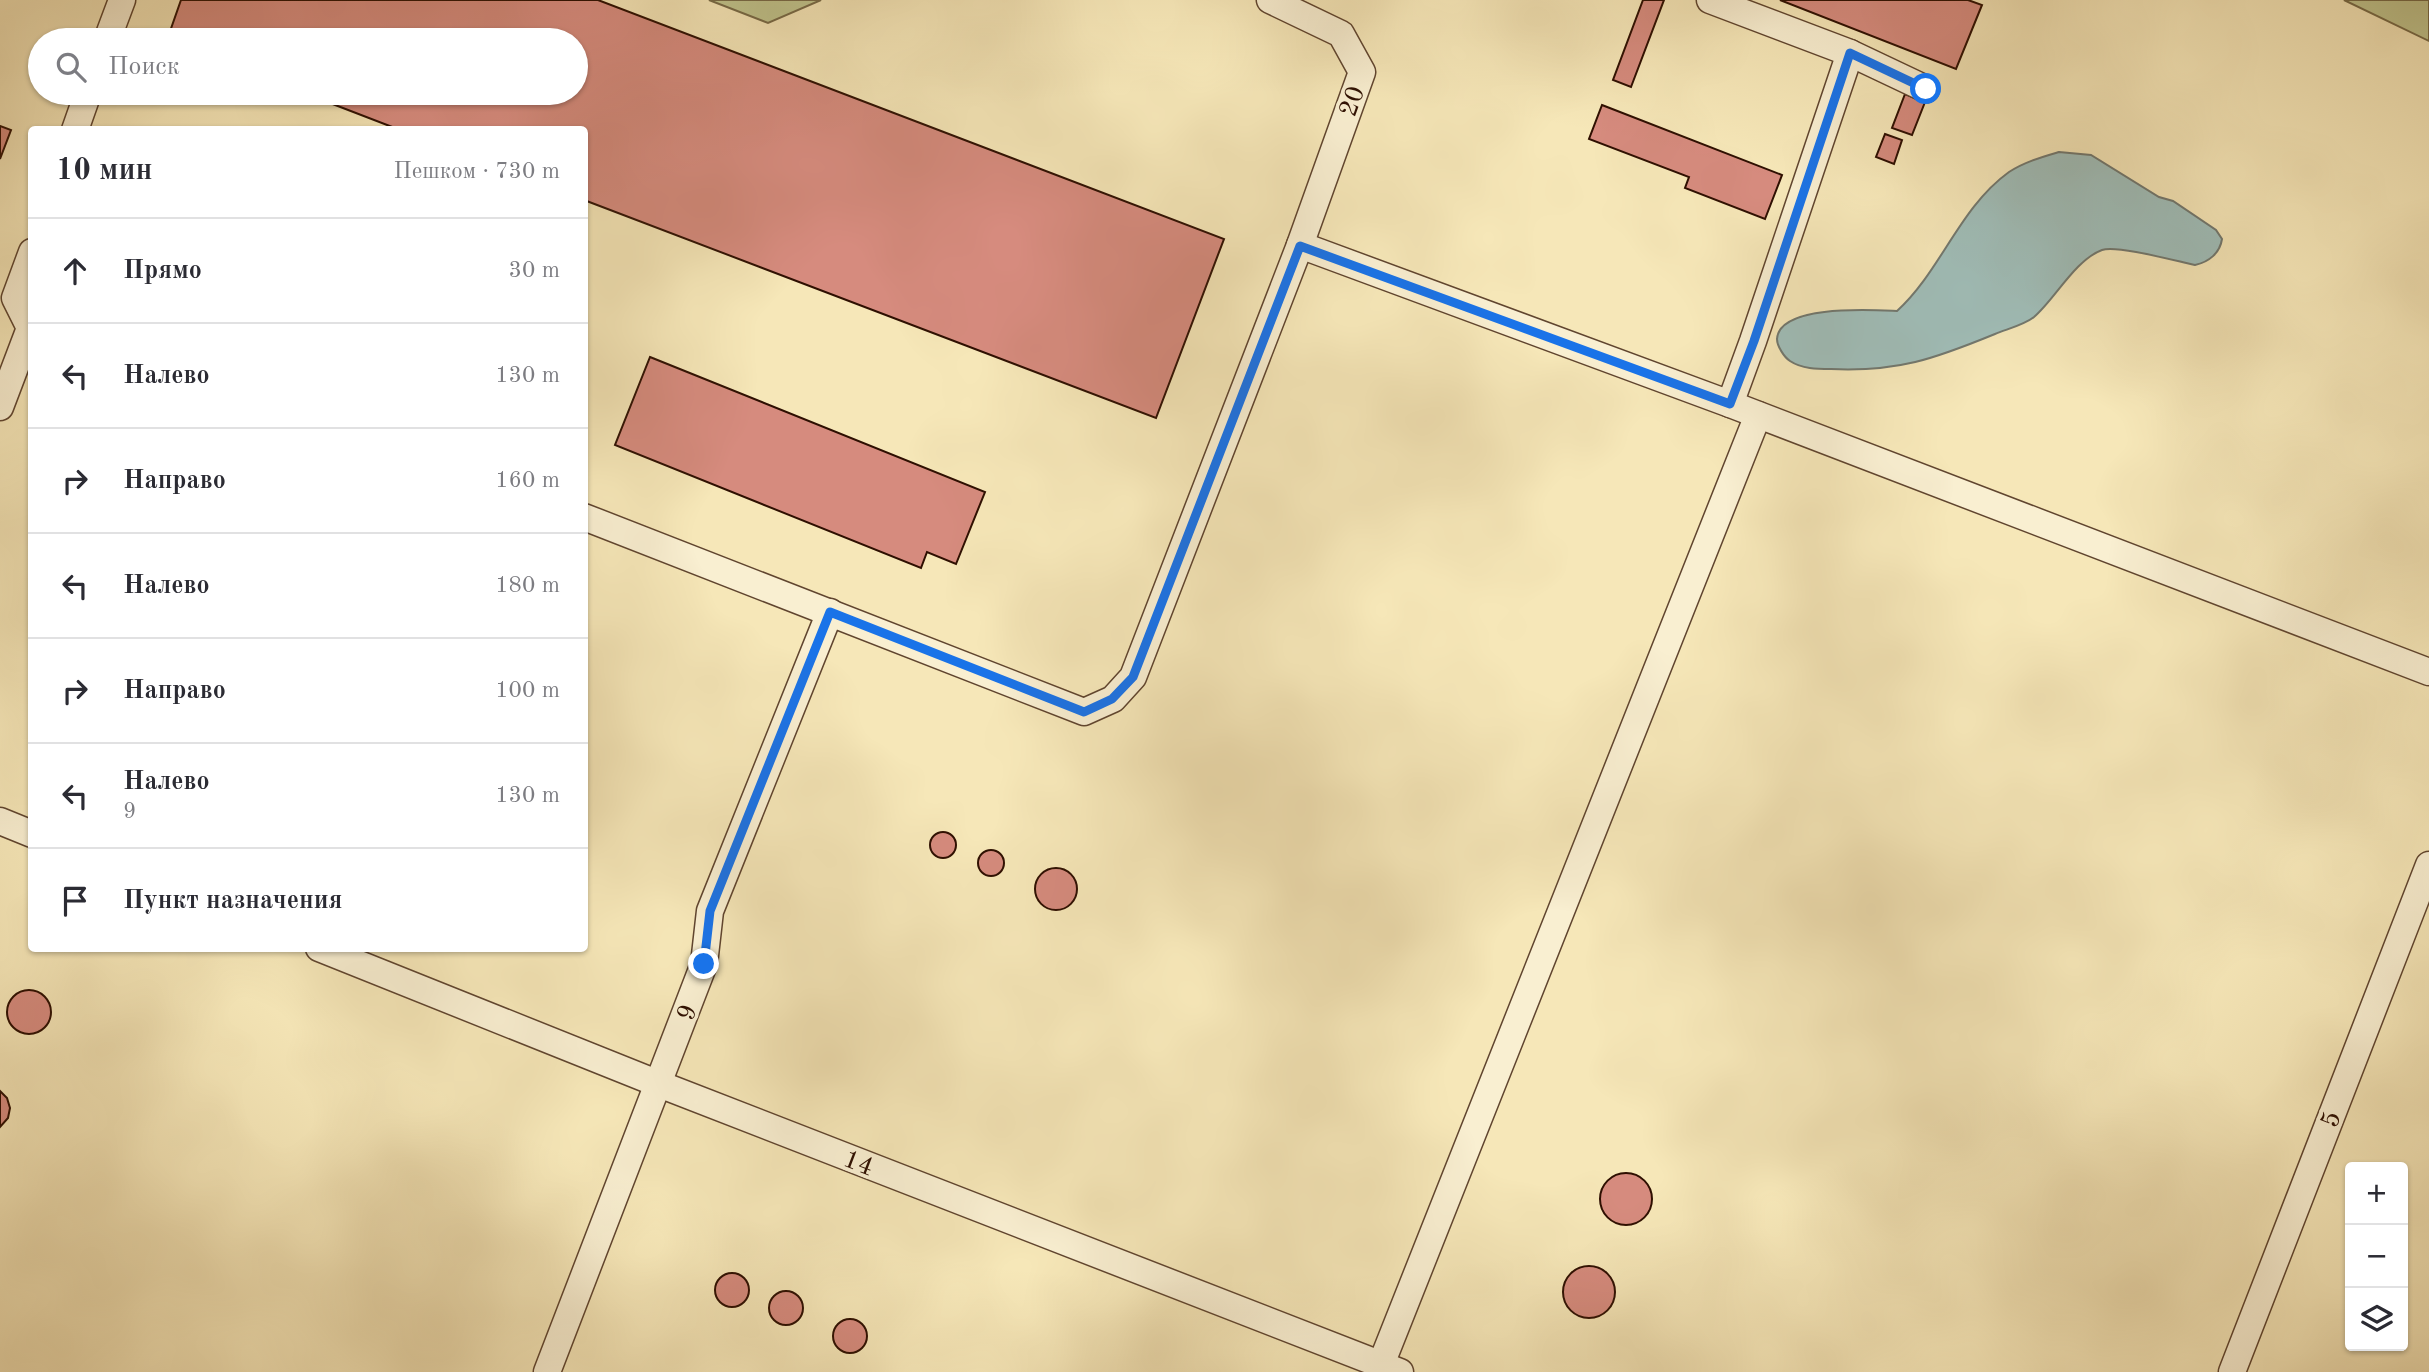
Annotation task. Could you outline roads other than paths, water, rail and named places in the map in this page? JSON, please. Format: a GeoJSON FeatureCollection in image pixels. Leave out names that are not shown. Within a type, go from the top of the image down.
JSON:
{"type":"FeatureCollection","features":[{"type":"Feature","properties":{"kind":"lane"},"geometry":{"type":"LineString","coordinates":[[112,28],[122,0]]}},
{"type":"Feature","properties":{"kind":"lane","name":"20"},"geometry":{"type":"LineString","coordinates":[[588,519],[1084,712],[1112,699],[1133,677],[1300,246],[1362,72],[1341,34],[1270,0]]}},
{"type":"Feature","properties":{"kind":"lane"},"geometry":{"type":"LineString","coordinates":[[1710,0],[1850,53],[1926,89]]}},
{"type":"Feature","properties":{"kind":"lane"},"geometry":{"type":"LineString","coordinates":[[1730,404],[1754,341],[1850,53]]}},
{"type":"Feature","properties":{"kind":"lane"},"geometry":{"type":"LineString","coordinates":[[77,126],[84,105]]}},
{"type":"Feature","properties":{"kind":"lane"},"geometry":{"type":"LineString","coordinates":[[1300,246],[1730,404],[2429,672]]}},
{"type":"Feature","properties":{"kind":"lane"},"geometry":{"type":"LineString","coordinates":[[28,264],[16,298],[28,324]]}},
{"type":"Feature","properties":{"kind":"lane"},"geometry":{"type":"LineString","coordinates":[[0,407],[28,333]]}},
{"type":"Feature","properties":{"kind":"lane"},"geometry":{"type":"LineString","coordinates":[[1387,1369],[1758,415]]}},
{"type":"Feature","properties":{"kind":"lane","name":"9"},"geometry":{"type":"LineString","coordinates":[[547,1372],[704,964],[710,911],[830,612]]}},
{"type":"Feature","properties":{"kind":"lane"},"geometry":{"type":"LineString","coordinates":[[0,821],[28,832]]}},
{"type":"Feature","properties":{"kind":"lane","name":"5"},"geometry":{"type":"LineString","coordinates":[[2232,1372],[2429,865]]}},
{"type":"Feature","properties":{"kind":"lane","name":"14"},"geometry":{"type":"LineString","coordinates":[[329,952],[1387,1369]]}},
{"type":"Feature","properties":{"kind":"water"},"geometry":{"type":"Polygon","coordinates":[[[2059,152],[2091,155],[2159,197],[2173,201],[2216,230],[2222,239],[2219,249],[2205,262],[2195,265],[2133,251],[2102,250],[2083,262],[2030,320],[1915,362],[1876,368],[1815,369],[1795,364],[1783,354],[1777,339],[1782,328],[1793,320],[1809,314],[1849,310],[1897,311],[1926,277],[1963,221],[1992,187],[2021,165],[2059,152]]]}}]}
